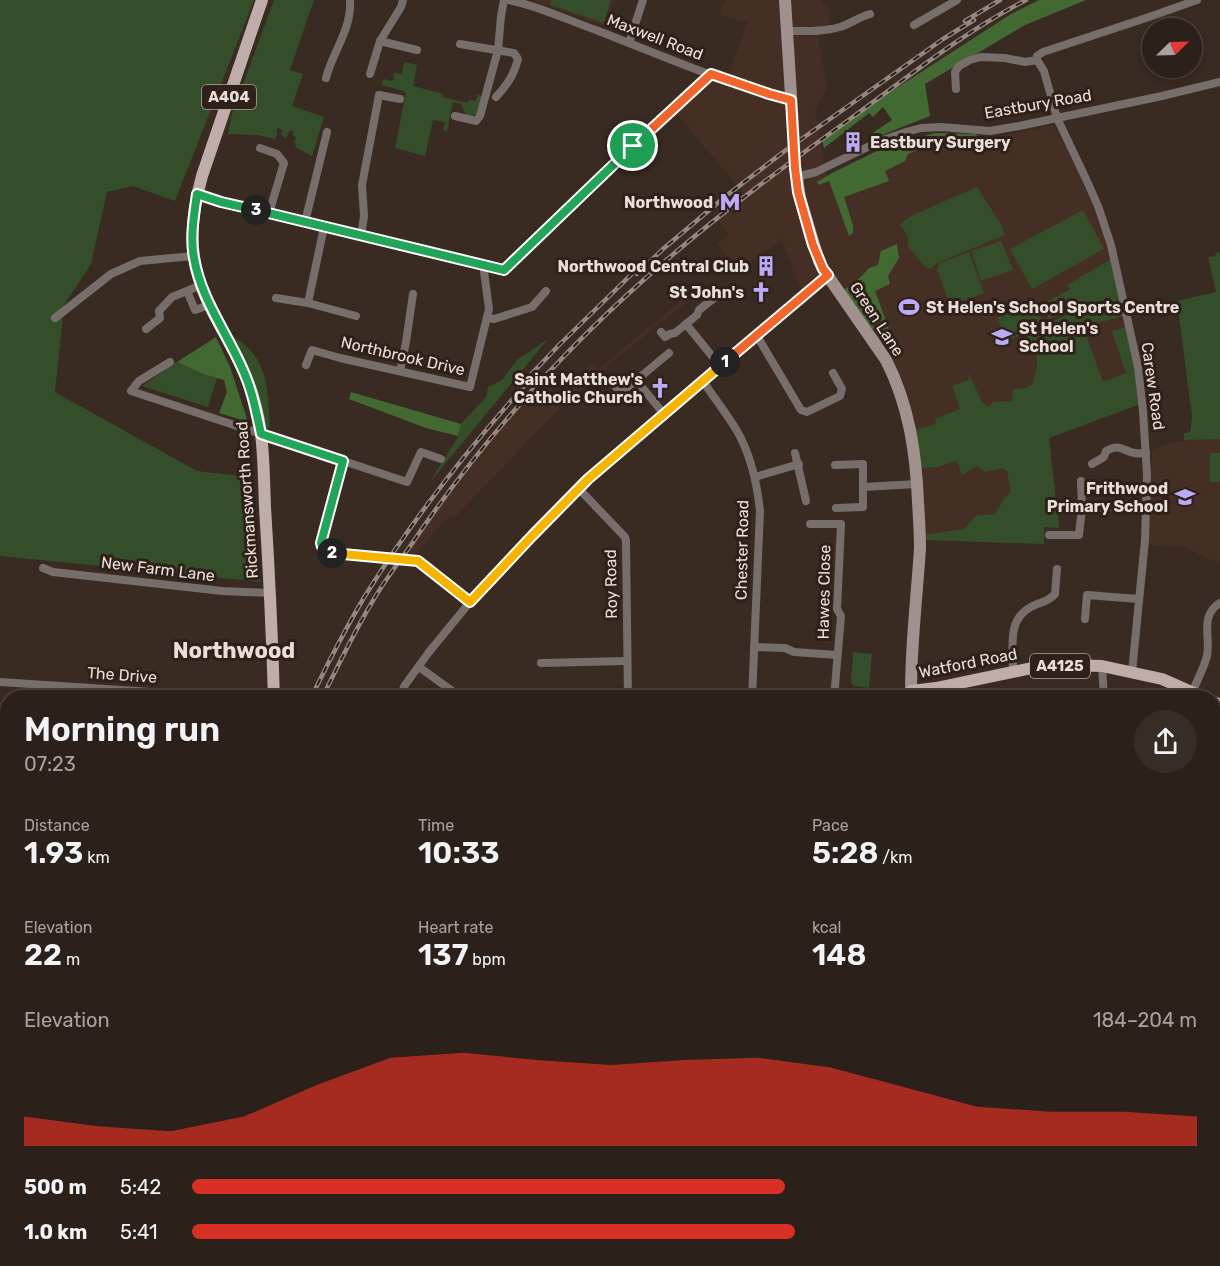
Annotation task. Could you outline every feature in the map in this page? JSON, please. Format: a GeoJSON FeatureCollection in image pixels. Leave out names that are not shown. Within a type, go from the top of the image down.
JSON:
{"type":"FeatureCollection","features":[{"type":"Feature","properties":{"kind":"main road","name":"Rickmansworth Road"},"geometry":{"type":"LineString","coordinates":[[262,0],[197,194],[193,256],[209,305],[245,375],[255,404],[261,434],[274,690]]}},
{"type":"Feature","properties":{"kind":"main road","name":"Green Lane"},"geometry":{"type":"LineString","coordinates":[[785,0],[796,177],[813,245],[823,269],[875,343],[892,372],[908,417],[917,472],[920,547],[911,656],[911,690]]}},
{"type":"Feature","properties":{"kind":"main road","name":"Watford Road"},"geometry":{"type":"LineString","coordinates":[[928,690],[1013,671],[1066,665],[1102,666],[1132,672],[1162,679],[1190,690]]}},
{"type":"Feature","properties":{"kind":"street"},"geometry":{"type":"LineString","coordinates":[[326,78],[349,22],[350,0]]}},
{"type":"Feature","properties":{"kind":"street"},"geometry":{"type":"LineString","coordinates":[[370,74],[380,40],[403,0]]}},
{"type":"Feature","properties":{"kind":"street"},"geometry":{"type":"LineString","coordinates":[[456,116],[476,121],[480,116],[498,50],[504,0]]}},
{"type":"Feature","properties":{"kind":"street","name":"Maxwell Road"},"geometry":{"type":"LineString","coordinates":[[509,0],[711,74],[791,100]]}},
{"type":"Feature","properties":{"kind":"street"},"geometry":{"type":"LineString","coordinates":[[628,43],[643,0]]}},
{"type":"Feature","properties":{"kind":"street"},"geometry":{"type":"LineString","coordinates":[[914,25],[957,0]]}},
{"type":"Feature","properties":{"kind":"street"},"geometry":{"type":"LineString","coordinates":[[956,89],[955,72],[959,66],[970,60],[981,57],[1025,62],[1037,60],[1040,53],[1197,0]]}},
{"type":"Feature","properties":{"kind":"street"},"geometry":{"type":"LineString","coordinates":[[788,31],[837,28],[870,14]]}},
{"type":"Feature","properties":{"kind":"street"},"geometry":{"type":"LineString","coordinates":[[380,40],[417,50]]}},
{"type":"Feature","properties":{"kind":"street"},"geometry":{"type":"LineString","coordinates":[[460,44],[514,52],[518,59],[515,70],[510,81],[496,97]]}},
{"type":"Feature","properties":{"kind":"street","name":"Carew Road"},"geometry":{"type":"LineString","coordinates":[[1037,60],[1044,71],[1057,118],[1098,206],[1111,245],[1138,367],[1147,475],[1145,540],[1132,672]]}},
{"type":"Feature","properties":{"kind":"street"},"geometry":{"type":"LineString","coordinates":[[197,194],[221,202],[504,270],[648,131],[711,74]]}},
{"type":"Feature","properties":{"kind":"street","name":"Eastbury Road"},"geometry":{"type":"LineString","coordinates":[[796,177],[816,172],[880,141],[914,130],[941,127],[990,131],[1220,82]]}},
{"type":"Feature","properties":{"kind":"street"},"geometry":{"type":"LineString","coordinates":[[361,236],[364,216],[362,185],[379,95],[400,99]]}},
{"type":"Feature","properties":{"kind":"street"},"geometry":{"type":"LineString","coordinates":[[305,222],[327,132]]}},
{"type":"Feature","properties":{"kind":"street"},"geometry":{"type":"LineString","coordinates":[[260,148],[277,154],[284,163],[269,213]]}},
{"type":"Feature","properties":{"kind":"street"},"geometry":{"type":"LineString","coordinates":[[308,303],[324,227]]}},
{"type":"Feature","properties":{"kind":"street"},"geometry":{"type":"LineString","coordinates":[[55,318],[111,274],[140,261],[193,256]]}},
{"type":"Feature","properties":{"kind":"street"},"geometry":{"type":"LineString","coordinates":[[483,264],[489,309],[487,318],[494,319],[532,307],[546,291]]}},
{"type":"Feature","properties":{"kind":"street"},"geometry":{"type":"LineString","coordinates":[[403,690],[429,652],[470,602],[579,489],[605,464],[828,275]]}},
{"type":"Feature","properties":{"kind":"street"},"geometry":{"type":"LineString","coordinates":[[146,329],[160,318],[159,311],[172,297],[201,285]]}},
{"type":"Feature","properties":{"kind":"street"},"geometry":{"type":"LineString","coordinates":[[187,291],[195,310],[209,305]]}},
{"type":"Feature","properties":{"kind":"street"},"geometry":{"type":"LineString","coordinates":[[400,371],[412,294]]}},
{"type":"Feature","properties":{"kind":"street"},"geometry":{"type":"LineString","coordinates":[[661,332],[665,338],[675,333],[718,295]]}},
{"type":"Feature","properties":{"kind":"street"},"geometry":{"type":"LineString","coordinates":[[276,298],[308,303],[356,316]]}},
{"type":"Feature","properties":{"kind":"street","name":"Northbrook Drive"},"geometry":{"type":"LineString","coordinates":[[306,365],[312,350],[470,387],[487,318]]}},
{"type":"Feature","properties":{"kind":"street"},"geometry":{"type":"LineString","coordinates":[[686,324],[720,366]]}},
{"type":"Feature","properties":{"kind":"street"},"geometry":{"type":"LineString","coordinates":[[757,336],[801,410],[807,412],[840,396],[842,389],[833,373]]}},
{"type":"Feature","properties":{"kind":"street"},"geometry":{"type":"LineString","coordinates":[[609,379],[621,393],[669,353]]}},
{"type":"Feature","properties":{"kind":"street"},"geometry":{"type":"LineString","coordinates":[[170,362],[139,381],[131,391],[407,482],[421,452],[441,459]]}},
{"type":"Feature","properties":{"kind":"street"},"geometry":{"type":"LineString","coordinates":[[636,380],[664,414]]}},
{"type":"Feature","properties":{"kind":"street","name":"Chester Road"},"geometry":{"type":"LineString","coordinates":[[703,381],[738,432],[755,477],[760,511],[752,690]]}},
{"type":"Feature","properties":{"kind":"street"},"geometry":{"type":"LineString","coordinates":[[1092,464],[1104,457],[1106,451],[1112,448],[1121,447],[1134,453],[1146,453]]}},
{"type":"Feature","properties":{"kind":"street"},"geometry":{"type":"LineString","coordinates":[[795,453],[806,501]]}},
{"type":"Feature","properties":{"kind":"street"},"geometry":{"type":"LineString","coordinates":[[343,461],[321,543],[322,548],[332,554],[418,561],[470,602]]}},
{"type":"Feature","properties":{"kind":"street"},"geometry":{"type":"LineString","coordinates":[[755,477],[799,464]]}},
{"type":"Feature","properties":{"kind":"street"},"geometry":{"type":"LineString","coordinates":[[835,465],[863,464],[864,487],[863,507],[836,508]]}},
{"type":"Feature","properties":{"kind":"street"},"geometry":{"type":"LineString","coordinates":[[1049,535],[1079,535],[1082,507],[1081,481]]}},
{"type":"Feature","properties":{"kind":"street"},"geometry":{"type":"LineString","coordinates":[[864,487],[917,484]]}},
{"type":"Feature","properties":{"kind":"street","name":"Roy Road"},"geometry":{"type":"LineString","coordinates":[[579,489],[625,537],[626,541],[628,690]]}},
{"type":"Feature","properties":{"kind":"street"},"geometry":{"type":"LineString","coordinates":[[1082,507],[1146,504]]}},
{"type":"Feature","properties":{"kind":"street","name":"Hawes Close"},"geometry":{"type":"LineString","coordinates":[[810,524],[841,524],[837,609],[841,616],[837,655]]}},
{"type":"Feature","properties":{"kind":"street","name":"New Farm Lane"},"geometry":{"type":"LineString","coordinates":[[43,568],[53,572],[222,591],[270,593]]}},
{"type":"Feature","properties":{"kind":"street"},"geometry":{"type":"LineString","coordinates":[[1013,671],[1014,625],[1019,616],[1031,607],[1050,600],[1056,594],[1057,569]]}},
{"type":"Feature","properties":{"kind":"street"},"geometry":{"type":"LineString","coordinates":[[1085,619],[1087,596],[1139,599]]}},
{"type":"Feature","properties":{"kind":"street"},"geometry":{"type":"LineString","coordinates":[[1193,690],[1208,654],[1207,621],[1212,608],[1220,603]]}},
{"type":"Feature","properties":{"kind":"street"},"geometry":{"type":"LineString","coordinates":[[754,647],[785,648],[794,652],[837,655],[835,690]]}},
{"type":"Feature","properties":{"kind":"street"},"geometry":{"type":"LineString","coordinates":[[541,663],[627,661]]}},
{"type":"Feature","properties":{"kind":"street"},"geometry":{"type":"LineString","coordinates":[[419,666],[451,690]]}},
{"type":"Feature","properties":{"kind":"street"},"geometry":{"type":"LineString","coordinates":[[1102,666],[1104,690]]}},
{"type":"Feature","properties":{"kind":"street","name":"The Drive"},"geometry":{"type":"LineString","coordinates":[[0,682],[84,690]]}},
{"type":"Feature","properties":{"kind":"shaded area"},"geometry":{"type":"Polygon","coordinates":[[[532,0],[615,0],[609,14],[617,16],[612,29],[532,0]]]}},
{"type":"Feature","properties":{"kind":"shaded area","name":"St Helen's School"},"geometry":{"type":"Polygon","coordinates":[[[725,0],[822,0],[822,5],[829,5],[830,23],[818,35],[827,88],[815,111],[825,168],[841,213],[829,175],[885,147],[935,133],[1002,136],[1054,125],[1084,180],[1109,246],[1124,315],[1138,405],[1049,438],[1059,528],[1044,527],[1044,544],[924,540],[909,410],[833,275],[802,294],[783,239],[739,269],[717,244],[728,234],[718,221],[747,197],[672,109],[711,74],[727,80],[747,23],[751,22],[719,15],[725,0]]]}},
{"type":"Feature","properties":{"kind":"shaded area"},"geometry":{"type":"Polygon","coordinates":[[[692,292],[695,295],[584,385],[454,518],[450,515],[415,555],[407,552],[438,507],[531,392],[545,404],[592,363],[598,369],[692,292]]]}},
{"type":"Feature","properties":{"kind":"shaded area","name":"Frithwood Primary School"},"geometry":{"type":"Polygon","coordinates":[[[1193,439],[1220,439],[1220,564],[1184,547],[1148,545],[1152,450],[1170,443],[1193,439]]]}},
{"type":"Feature","properties":{"kind":"green space"},"geometry":{"type":"Polygon","coordinates":[[[0,0],[254,0],[175,201],[133,186],[107,192],[91,264],[64,305],[55,392],[197,471],[250,477],[261,582],[0,556],[0,0]]]}},
{"type":"Feature","properties":{"kind":"green space"},"geometry":{"type":"Polygon","coordinates":[[[274,0],[314,0],[290,70],[303,74],[292,106],[324,117],[312,156],[295,147],[296,137],[290,130],[286,138],[281,135],[283,130],[278,128],[275,139],[257,135],[228,134],[232,114],[274,0]]]}},
{"type":"Feature","properties":{"kind":"green space"},"geometry":{"type":"Polygon","coordinates":[[[551,0],[611,0],[604,23],[550,5],[551,0]]]}},
{"type":"Feature","properties":{"kind":"green space"},"geometry":{"type":"Polygon","coordinates":[[[1039,0],[1086,0],[1025,25],[925,84],[930,116],[872,139],[871,134],[892,120],[883,107],[873,117],[869,113],[824,148],[822,139],[1011,14],[1039,0]]]}},
{"type":"Feature","properties":{"kind":"green space"},"geometry":{"type":"Polygon","coordinates":[[[404,62],[417,65],[413,86],[443,94],[442,97],[468,103],[469,100],[476,101],[477,95],[482,96],[477,114],[471,117],[467,116],[461,104],[453,102],[447,131],[443,130],[445,122],[433,120],[425,156],[395,148],[406,92],[382,85],[383,79],[393,81],[394,73],[402,74],[404,62]]]}},
{"type":"Feature","properties":{"kind":"green space"},"geometry":{"type":"Polygon","coordinates":[[[935,133],[976,134],[981,141],[964,147],[942,140],[908,154],[905,161],[885,171],[889,181],[844,197],[853,225],[853,233],[849,236],[829,181],[819,185],[817,182],[885,147],[935,133]]]}},
{"type":"Feature","properties":{"kind":"green space"},"geometry":{"type":"Polygon","coordinates":[[[977,187],[999,221],[1005,235],[937,263],[930,269],[925,267],[908,246],[908,237],[900,224],[913,215],[977,187]]]}},
{"type":"Feature","properties":{"kind":"green space"},"geometry":{"type":"Polygon","coordinates":[[[1083,210],[1104,249],[1032,289],[1010,249],[1083,210]]]}},
{"type":"Feature","properties":{"kind":"green space"},"geometry":{"type":"Polygon","coordinates":[[[1001,241],[1013,270],[981,281],[971,251],[1001,241]]]}},
{"type":"Feature","properties":{"kind":"green space"},"geometry":{"type":"Polygon","coordinates":[[[897,244],[899,258],[888,276],[890,284],[875,291],[890,332],[881,344],[844,290],[869,268],[878,265],[881,251],[897,244]]]}},
{"type":"Feature","properties":{"kind":"green space"},"geometry":{"type":"Polygon","coordinates":[[[969,252],[984,293],[950,306],[937,269],[940,263],[969,252]]]}},
{"type":"Feature","properties":{"kind":"green space"},"geometry":{"type":"Polygon","coordinates":[[[1220,252],[1220,439],[1184,440],[1184,433],[1190,432],[1192,416],[1177,301],[1216,292],[1208,257],[1216,256],[1215,253],[1220,252]]]}},
{"type":"Feature","properties":{"kind":"green space"},"geometry":{"type":"Polygon","coordinates":[[[1111,259],[1124,315],[1087,325],[1087,338],[1103,382],[1126,373],[1112,331],[1126,327],[1135,369],[1138,405],[1049,438],[1059,528],[1044,527],[1044,544],[925,540],[924,535],[964,529],[976,516],[995,514],[1011,491],[1007,471],[1002,468],[985,472],[977,466],[962,475],[957,461],[937,467],[921,468],[915,430],[936,424],[935,419],[960,409],[952,386],[969,380],[969,374],[982,402],[989,407],[993,402],[1012,401],[1013,389],[1032,385],[1037,358],[1030,340],[1024,334],[1004,341],[998,317],[1021,310],[1037,311],[1044,327],[1078,308],[1079,304],[1049,319],[1041,305],[1071,289],[1067,285],[1111,259]]]}},
{"type":"Feature","properties":{"kind":"green space"},"geometry":{"type":"Polygon","coordinates":[[[221,328],[253,353],[263,372],[268,393],[270,427],[261,434],[255,404],[221,328]]]}},
{"type":"Feature","properties":{"kind":"green space"},"geometry":{"type":"Polygon","coordinates":[[[216,337],[230,367],[248,422],[219,413],[227,392],[224,380],[203,374],[177,362],[216,337]]]}},
{"type":"Feature","properties":{"kind":"green space"},"geometry":{"type":"Polygon","coordinates":[[[548,339],[430,482],[458,437],[461,424],[486,397],[488,387],[502,380],[517,360],[548,339]]]}},
{"type":"Feature","properties":{"kind":"green space"},"geometry":{"type":"Polygon","coordinates":[[[177,362],[217,378],[208,407],[142,386],[177,362]]]}},
{"type":"Feature","properties":{"kind":"green space"},"geometry":{"type":"Polygon","coordinates":[[[351,392],[461,424],[458,436],[426,428],[349,399],[351,392]]]}},
{"type":"Feature","properties":{"kind":"green space"},"geometry":{"type":"Polygon","coordinates":[[[1210,453],[1220,453],[1220,482],[1210,482],[1210,453]]]}},
{"type":"Feature","properties":{"kind":"green space"},"geometry":{"type":"Polygon","coordinates":[[[853,652],[872,654],[869,688],[854,686],[851,683],[853,652]]]}},
{"type":"Feature","properties":{"kind":"railway"},"geometry":{"type":"LineString","coordinates":[[965,21],[1000,0]]}},
{"type":"Feature","properties":{"kind":"railway"},"geometry":{"type":"LineString","coordinates":[[326,690],[376,596],[439,505],[530,392],[598,322],[670,257],[758,186],[936,56],[1026,0]]}},
{"type":"Feature","properties":{"kind":"railway"},"geometry":{"type":"LineString","coordinates":[[637,274],[726,196],[786,150],[943,39],[974,20]]}},
{"type":"Feature","properties":{"kind":"railway"},"geometry":{"type":"LineString","coordinates":[[519,387],[640,266]]}},
{"type":"Feature","properties":{"kind":"railway"},"geometry":{"type":"LineString","coordinates":[[315,690],[358,608],[402,540],[462,460],[526,384]]}},
{"type":"Feature","properties":{"kind":"place","name":"Eastbury Surgery"},"geometry":{"type":"Point","coordinates":[853,142]}},
{"type":"Feature","properties":{"kind":"place","name":"Northwood"},"geometry":{"type":"Point","coordinates":[730,202]}},
{"type":"Feature","properties":{"kind":"place","name":"Northwood Central Club"},"geometry":{"type":"Point","coordinates":[766,266]}},
{"type":"Feature","properties":{"kind":"place","name":"St John's"},"geometry":{"type":"Point","coordinates":[761,292]}},
{"type":"Feature","properties":{"kind":"place","name":"St Helen's School Sports Centre"},"geometry":{"type":"Point","coordinates":[909,307]}},
{"type":"Feature","properties":{"kind":"place","name":"St Helen's School"},"geometry":{"type":"Point","coordinates":[1002,337]}},
{"type":"Feature","properties":{"kind":"place","name":"Saint Matthew's Catholic Church"},"geometry":{"type":"Point","coordinates":[660,388]}},
{"type":"Feature","properties":{"kind":"place","name":"Frithwood Primary School"},"geometry":{"type":"Point","coordinates":[1185,497]}},
{"type":"Feature","properties":{"kind":"district","name":"Northwood"},"geometry":{"type":"Point","coordinates":[234,650]}},
{"type":"Feature","properties":{"kind":"route"},"geometry":{"type":"LineString","coordinates":[[711,74],[791,100],[798,192],[813,245],[828,275],[588,479],[470,602],[418,561],[327,552],[322,548],[321,543],[343,461],[261,434],[249,385],[209,305],[196,269],[193,256],[197,194],[221,202],[504,270],[633,146],[711,74]]}}]}
